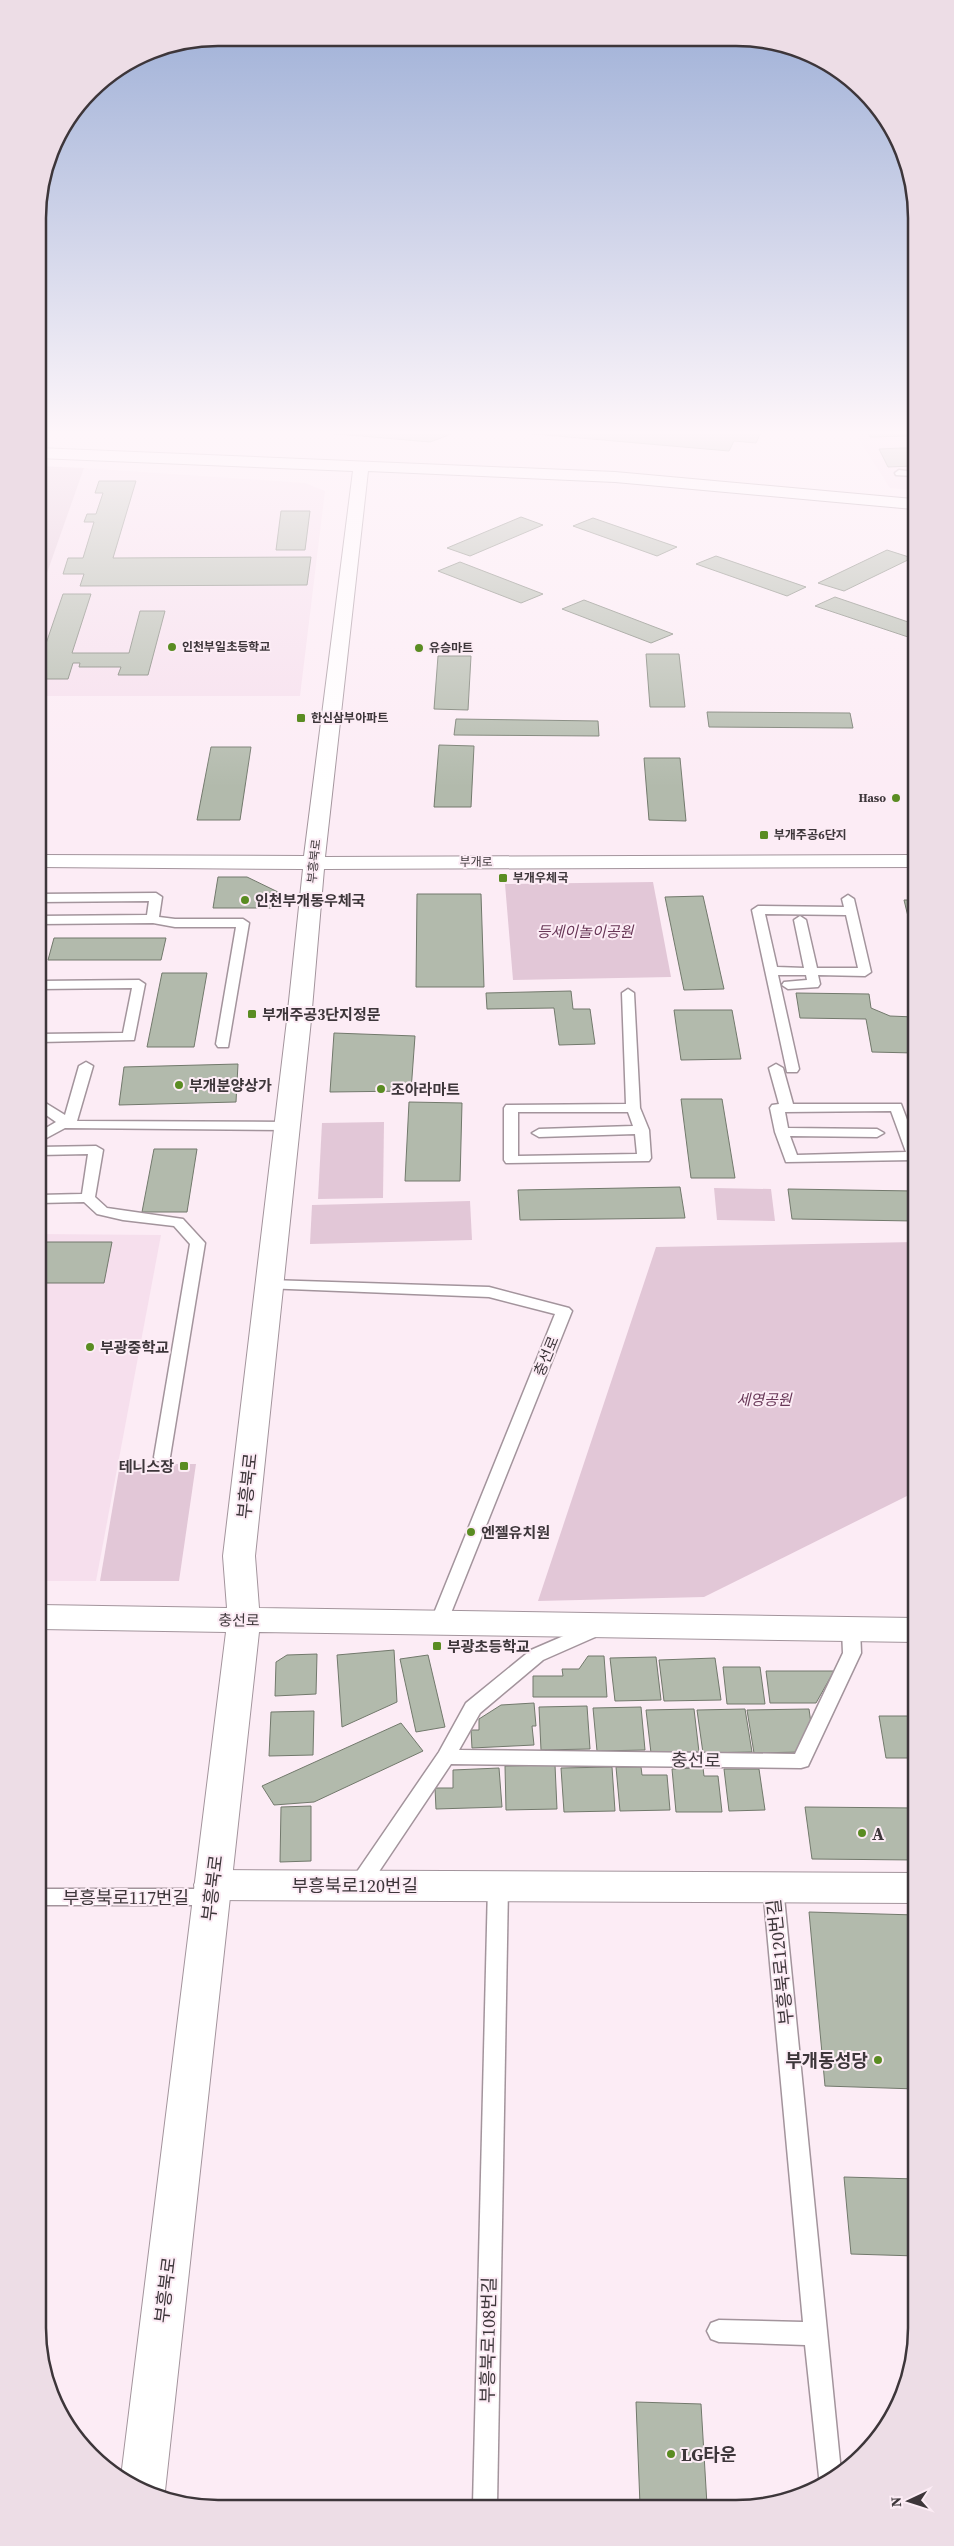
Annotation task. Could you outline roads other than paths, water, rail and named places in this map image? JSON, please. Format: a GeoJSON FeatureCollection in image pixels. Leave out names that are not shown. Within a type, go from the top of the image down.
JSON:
{"type":"FeatureCollection","features":[{"type":"Feature","properties":{"kind":"street","name":"부흥북로"},"geometry":{"type":"LineString","coordinates":[[143,2482],[244,1620],[239,1556],[314,863],[352,549]]}},
{"type":"Feature","properties":{"kind":"street","name":"부개로"},"geometry":{"type":"LineString","coordinates":[[47,861],[314,863],[908,861]]}},
{"type":"Feature","properties":{"kind":"street","name":"충선로"},"geometry":{"type":"LineString","coordinates":[[46,1617],[907,1630]]}},
{"type":"Feature","properties":{"kind":"street","name":"부흥북로120번길"},"geometry":{"type":"LineString","coordinates":[[212,1891],[359,1885],[907,1888]]}},
{"type":"Feature","properties":{"kind":"lane"},"geometry":{"type":"LineString","coordinates":[[47,898],[156,897],[152,919]]}},
{"type":"Feature","properties":{"kind":"lane"},"geometry":{"type":"LineString","coordinates":[[772,971],[865,972],[849,905],[758,910],[792,1068]]}},
{"type":"Feature","properties":{"kind":"lane"},"geometry":{"type":"LineString","coordinates":[[47,920],[152,919],[175,923],[243,923],[223,1044]]}},
{"type":"Feature","properties":{"kind":"lane"},"geometry":{"type":"LineString","coordinates":[[788,985],[814,984],[800,920]]}},
{"type":"Feature","properties":{"kind":"lane"},"geometry":{"type":"LineString","coordinates":[[47,985],[139,984],[129,1037],[47,1038]]}},
{"type":"Feature","properties":{"kind":"lane"},"geometry":{"type":"LineString","coordinates":[[628,993],[633,1068],[633,1108],[642,1130],[644,1158],[512,1160],[511,1108],[633,1108]]}},
{"type":"Feature","properties":{"kind":"lane"},"geometry":{"type":"LineString","coordinates":[[67,1124],[86,1066]]}},
{"type":"Feature","properties":{"kind":"lane"},"geometry":{"type":"LineString","coordinates":[[776,1068],[787,1108]]}},
{"type":"Feature","properties":{"kind":"lane"},"geometry":{"type":"LineString","coordinates":[[908,1138],[896,1107],[778,1108],[782,1132],[791,1159],[908,1156]]}},
{"type":"Feature","properties":{"kind":"lane"},"geometry":{"type":"LineString","coordinates":[[47,1109],[67,1124]]}},
{"type":"Feature","properties":{"kind":"lane"},"geometry":{"type":"LineString","coordinates":[[47,1134],[67,1124],[287,1126]]}},
{"type":"Feature","properties":{"kind":"lane"},"geometry":{"type":"LineString","coordinates":[[539,1133],[642,1130]]}},
{"type":"Feature","properties":{"kind":"lane"},"geometry":{"type":"LineString","coordinates":[[782,1132],[877,1133]]}},
{"type":"Feature","properties":{"kind":"lane"},"geometry":{"type":"LineString","coordinates":[[47,1151],[96,1150],[88,1198]]}},
{"type":"Feature","properties":{"kind":"lane"},"geometry":{"type":"LineString","coordinates":[[47,1199],[88,1198],[102,1211],[123,1216],[178,1222],[198,1243],[162,1457]]}},
{"type":"Feature","properties":{"kind":"lane","name":"충선로"},"geometry":{"type":"LineString","coordinates":[[269,1285],[489,1292],[564,1311],[439,1623]]}},
{"type":"Feature","properties":{"kind":"lane"},"geometry":{"type":"LineString","coordinates":[[359,1885],[446,1758],[473,1708],[537,1654],[604,1626]]}},
{"type":"Feature","properties":{"kind":"lane","name":"충선로"},"geometry":{"type":"LineString","coordinates":[[446,1758],[801,1762],[852,1653],[850,1629]]}},
{"type":"Feature","properties":{"kind":"lane","name":"부흥북로108번길"},"geometry":{"type":"LineString","coordinates":[[485,2500],[498,1886]]}},
{"type":"Feature","properties":{"kind":"lane","name":"부흥북로120번길"},"geometry":{"type":"LineString","coordinates":[[772,1887],[816,2334]]}},
{"type":"Feature","properties":{"kind":"lane","name":"부흥북로117번길"},"geometry":{"type":"LineString","coordinates":[[46,1897],[212,1891]]}},
{"type":"Feature","properties":{"kind":"lane"},"geometry":{"type":"LineString","coordinates":[[720,2331],[816,2334],[829,2472]]}},
{"type":"Feature","properties":{"kind":"place","name":"인천부일초등학교"},"geometry":{"type":"Point","coordinates":[172,647]}},
{"type":"Feature","properties":{"kind":"place","name":"유승마트"},"geometry":{"type":"Point","coordinates":[419,648]}},
{"type":"Feature","properties":{"kind":"place","name":"한신삼부아파트"},"geometry":{"type":"Point","coordinates":[301,718]}},
{"type":"Feature","properties":{"kind":"place","name":"Haso"},"geometry":{"type":"Point","coordinates":[896,798]}},
{"type":"Feature","properties":{"kind":"place","name":"부개주공6단지"},"geometry":{"type":"Point","coordinates":[764,835]}},
{"type":"Feature","properties":{"kind":"place","name":"부개우체국"},"geometry":{"type":"Point","coordinates":[503,878]}},
{"type":"Feature","properties":{"kind":"place","name":"인천부개동우체국"},"geometry":{"type":"Point","coordinates":[245,900]}},
{"type":"Feature","properties":{"kind":"place","name":"부개주공3단지정문"},"geometry":{"type":"Point","coordinates":[252,1014]}},
{"type":"Feature","properties":{"kind":"place","name":"부개분양상가"},"geometry":{"type":"Point","coordinates":[179,1085]}},
{"type":"Feature","properties":{"kind":"place","name":"조아라마트"},"geometry":{"type":"Point","coordinates":[381,1089]}},
{"type":"Feature","properties":{"kind":"place","name":"부광중학교"},"geometry":{"type":"Point","coordinates":[90,1347]}},
{"type":"Feature","properties":{"kind":"place","name":"테니스장"},"geometry":{"type":"Point","coordinates":[184,1466]}},
{"type":"Feature","properties":{"kind":"place","name":"엔젤유치원"},"geometry":{"type":"Point","coordinates":[471,1532]}},
{"type":"Feature","properties":{"kind":"place","name":"부광초등학교"},"geometry":{"type":"Point","coordinates":[437,1646]}},
{"type":"Feature","properties":{"kind":"place","name":"A"},"geometry":{"type":"Point","coordinates":[862,1833]}},
{"type":"Feature","properties":{"kind":"place","name":"부개동성당"},"geometry":{"type":"Point","coordinates":[878,2060]}},
{"type":"Feature","properties":{"kind":"place","name":"LG타운"},"geometry":{"type":"Point","coordinates":[671,2454]}},
{"type":"Feature","properties":{"kind":"park label","name":"등세이놀이공원"},"geometry":{"type":"Point","coordinates":[585,931]}},
{"type":"Feature","properties":{"kind":"park label","name":"세영공원"},"geometry":{"type":"Point","coordinates":[764,1399]}}]}
